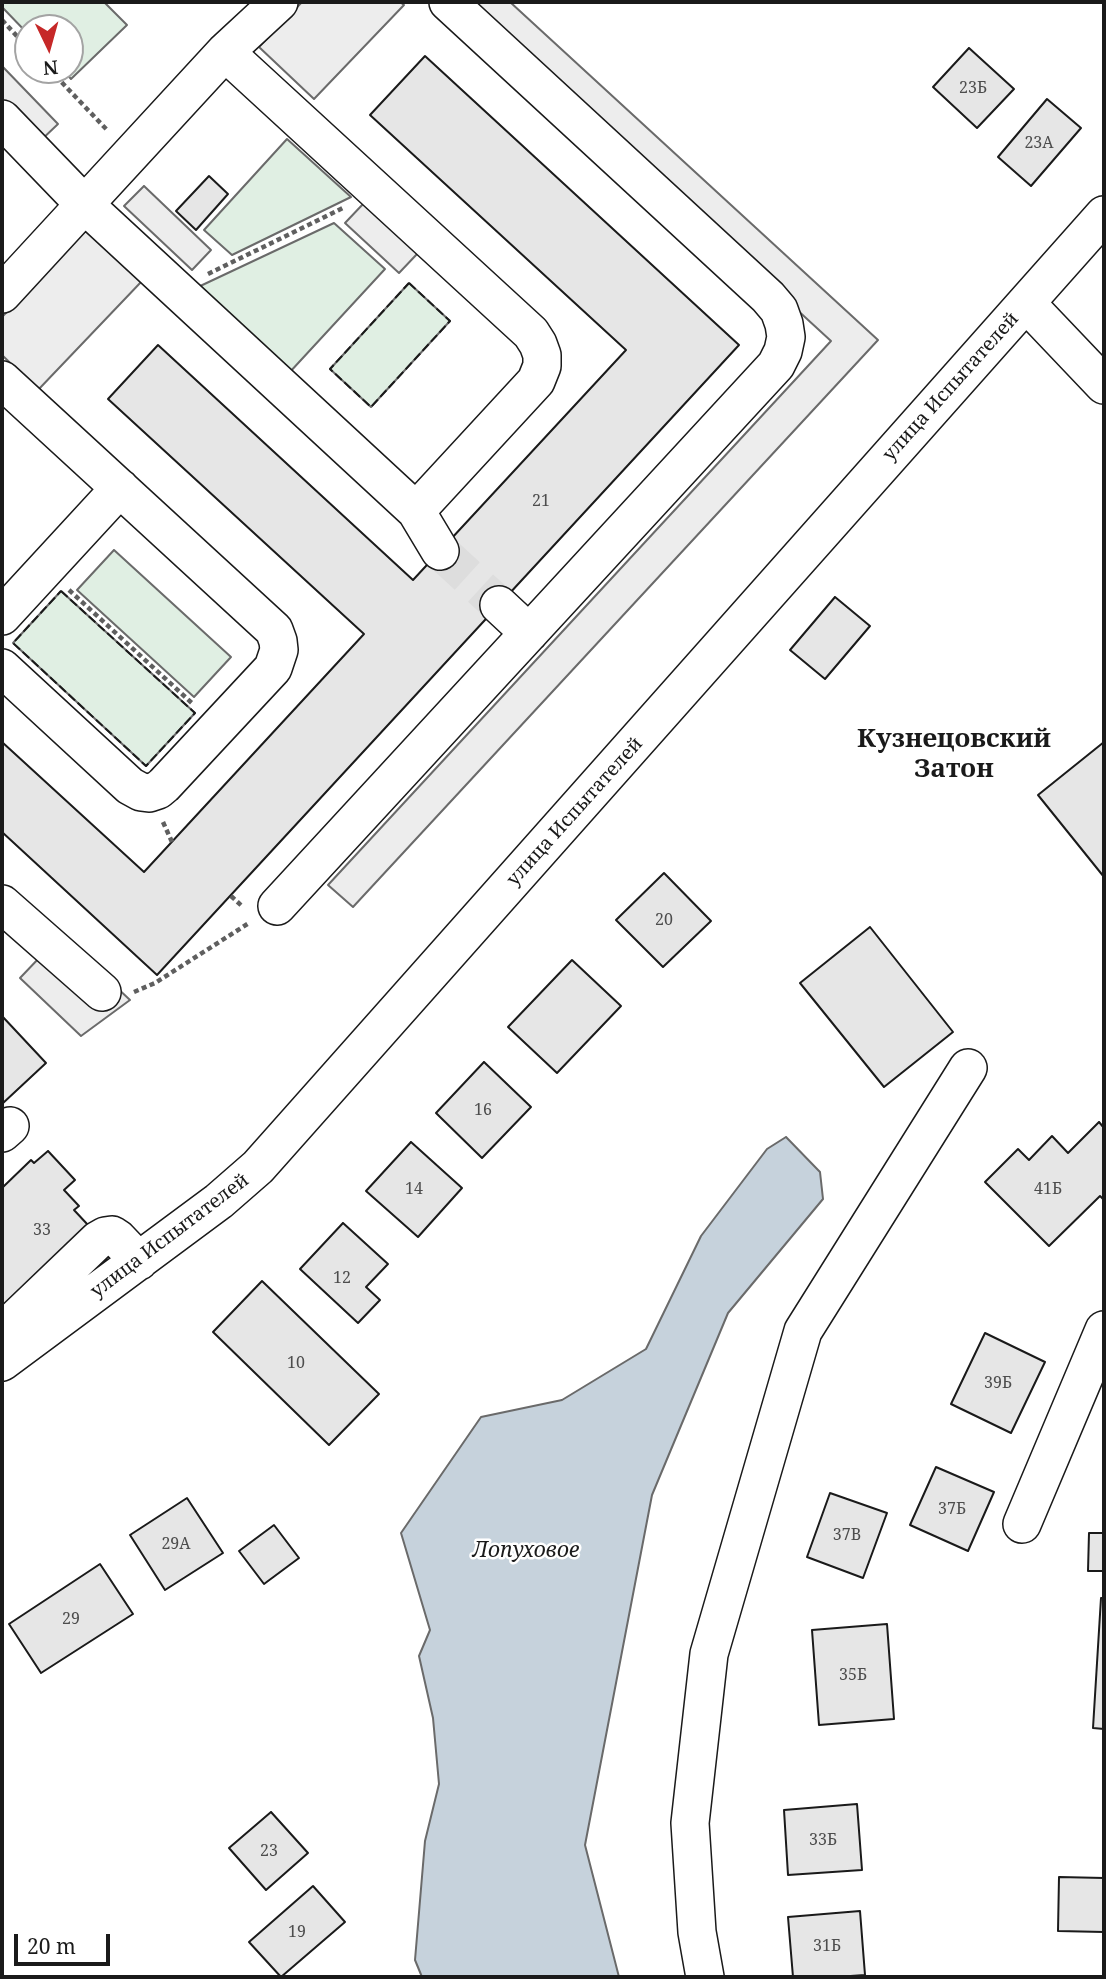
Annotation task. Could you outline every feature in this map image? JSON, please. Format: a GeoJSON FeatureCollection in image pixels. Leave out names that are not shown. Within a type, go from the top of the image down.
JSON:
{"type":"FeatureCollection","features":[{"type":"Feature","properties":{"kind":"street"},"geometry":{"type":"LineString","coordinates":[[2,293],[225,52],[279,2]]}},
{"type":"Feature","properties":{"kind":"street"},"geometry":{"type":"LineString","coordinates":[[277,906],[776,365],[786,337],[785,324],[779,310],[768,297],[448,2]]}},
{"type":"Feature","properties":{"kind":"street"},"geometry":{"type":"LineString","coordinates":[[225,52],[531,333],[538,344],[542,366],[536,381],[416,511]]}},
{"type":"Feature","properties":{"kind":"street"},"geometry":{"type":"LineString","coordinates":[[2,119],[84,204],[416,511],[440,551]]}},
{"type":"Feature","properties":{"kind":"street","name":"улица Испытателей"},"geometry":{"type":"LineString","coordinates":[[2,1362],[219,1201],[248,1177],[275,1149],[1104,215]]}},
{"type":"Feature","properties":{"kind":"street"},"geometry":{"type":"LineString","coordinates":[[1026,303],[1104,385]]}},
{"type":"Feature","properties":{"kind":"street"},"geometry":{"type":"LineString","coordinates":[[2,380],[274,631],[279,650],[273,668],[164,785],[158,790],[141,792],[130,786],[2,668]]}},
{"type":"Feature","properties":{"kind":"street"},"geometry":{"type":"LineString","coordinates":[[2,616],[120,488]]}},
{"type":"Feature","properties":{"kind":"street"},"geometry":{"type":"LineString","coordinates":[[499,605],[529,633]]}},
{"type":"Feature","properties":{"kind":"street"},"geometry":{"type":"LineString","coordinates":[[2,904],[102,992]]}},
{"type":"Feature","properties":{"kind":"street"},"geometry":{"type":"LineString","coordinates":[[705,1977],[696,1932],[690,1823],[709,1654],[803,1331],[968,1068]]}},
{"type":"Feature","properties":{"kind":"street"},"geometry":{"type":"LineString","coordinates":[[2,1332],[105,1236],[118,1239],[139,1261]]}},
{"type":"Feature","properties":{"kind":"street"},"geometry":{"type":"LineString","coordinates":[[1022,1524],[1104,1330]]}},
{"type":"Feature","properties":{"kind":"path"},"geometry":{"type":"LineString","coordinates":[[2,20],[14,33]]}},
{"type":"Feature","properties":{"kind":"path"},"geometry":{"type":"LineString","coordinates":[[64,84],[131,154]]}},
{"type":"Feature","properties":{"kind":"path"},"geometry":{"type":"LineString","coordinates":[[176,290],[377,192]]}},
{"type":"Feature","properties":{"kind":"path"},"geometry":{"type":"LineString","coordinates":[[46,569],[218,727]]}},
{"type":"Feature","properties":{"kind":"path"},"geometry":{"type":"LineString","coordinates":[[102,992],[125,994],[148,987],[277,906]]}},
{"type":"Feature","properties":{"kind":"green space"},"geometry":{"type":"Polygon","coordinates":[[[2,2],[104,2],[127,25],[84,66],[84,14],[14,14],[14,19],[2,7],[2,2]]]}},
{"type":"Feature","properties":{"kind":"green space"},"geometry":{"type":"Polygon","coordinates":[[[287,139],[351,197],[232,255],[204,230],[287,139]]]}},
{"type":"Feature","properties":{"kind":"green space"},"geometry":{"type":"Polygon","coordinates":[[[334,223],[385,269],[289,373],[196,288],[334,223]]]}},
{"type":"Feature","properties":{"kind":"green space"},"geometry":{"type":"Polygon","coordinates":[[[409,283],[450,321],[371,407],[330,369],[409,283]]]}},
{"type":"Feature","properties":{"kind":"green space"},"geometry":{"type":"Polygon","coordinates":[[[114,550],[231,657],[194,697],[77,590],[114,550]]]}},
{"type":"Feature","properties":{"kind":"green space"},"geometry":{"type":"Polygon","coordinates":[[[61,591],[195,713],[146,766],[13,643],[61,591]]]}},
{"type":"Feature","properties":{"kind":"shaded area"},"geometry":{"type":"Polygon","coordinates":[[[302,2],[400,2],[404,5],[314,99],[259,47],[302,2]]]}},
{"type":"Feature","properties":{"kind":"shaded area"},"geometry":{"type":"Polygon","coordinates":[[[462,2],[510,2],[878,340],[353,907],[328,885],[831,341],[462,2]]]}},
{"type":"Feature","properties":{"kind":"shaded area"},"geometry":{"type":"Polygon","coordinates":[[[2,66],[14,78],[14,84],[19,84],[58,124],[37,144],[2,109],[2,66]]]}},
{"type":"Feature","properties":{"kind":"shaded area"},"geometry":{"type":"Polygon","coordinates":[[[144,186],[211,250],[192,270],[124,206],[144,186]]]}},
{"type":"Feature","properties":{"kind":"shaded area"},"geometry":{"type":"Polygon","coordinates":[[[364,203],[418,253],[399,273],[345,223],[364,203]]]}},
{"type":"Feature","properties":{"kind":"shaded area"},"geometry":{"type":"Polygon","coordinates":[[[86,229],[142,281],[38,390],[2,355],[2,317],[86,229]]]}},
{"type":"Feature","properties":{"kind":"shaded area"},"geometry":{"type":"Polygon","coordinates":[[[61,935],[130,1000],[81,1036],[20,978],[61,935]]]}},
{"type":"Feature","properties":{"kind":"water","name":"Лопуховое"},"geometry":{"type":"Polygon","coordinates":[[[786,1137],[820,1172],[823,1199],[728,1313],[652,1495],[585,1845],[619,1977],[422,1977],[415,1960],[425,1841],[439,1784],[433,1718],[419,1656],[430,1630],[401,1533],[481,1417],[562,1400],[646,1349],[701,1236],[767,1149],[786,1137]]]}},
{"type":"Feature","properties":{"kind":"building"},"geometry":{"type":"Polygon","coordinates":[[[969,48],[1014,89],[977,128],[933,87],[969,48]]]}},
{"type":"Feature","properties":{"kind":"building"},"geometry":{"type":"Polygon","coordinates":[[[425,56],[739,345],[157,975],[2,832],[2,742],[144,872],[364,634],[108,399],[158,345],[413,580],[626,350],[370,115],[425,56]]]}},
{"type":"Feature","properties":{"kind":"building"},"geometry":{"type":"Polygon","coordinates":[[[1047,99],[1081,128],[1031,186],[998,157],[1047,99]]]}},
{"type":"Feature","properties":{"kind":"building"},"geometry":{"type":"Polygon","coordinates":[[[209,176],[228,194],[196,230],[176,211],[209,176]]]}},
{"type":"Feature","properties":{"kind":"building"},"geometry":{"type":"Polygon","coordinates":[[[835,597],[870,626],[825,679],[790,650],[835,597]]]}},
{"type":"Feature","properties":{"kind":"building"},"geometry":{"type":"Polygon","coordinates":[[[1104,742],[1104,877],[1038,795],[1104,742]]]}},
{"type":"Feature","properties":{"kind":"building"},"geometry":{"type":"Polygon","coordinates":[[[664,873],[711,921],[663,967],[616,920],[664,873]]]}},
{"type":"Feature","properties":{"kind":"building"},"geometry":{"type":"Polygon","coordinates":[[[870,927],[953,1032],[884,1087],[800,983],[870,927]]]}},
{"type":"Feature","properties":{"kind":"building"},"geometry":{"type":"Polygon","coordinates":[[[572,960],[621,1006],[557,1073],[508,1027],[572,960]]]}},
{"type":"Feature","properties":{"kind":"building"},"geometry":{"type":"Polygon","coordinates":[[[2,1016],[46,1063],[2,1104],[2,1016]]]}},
{"type":"Feature","properties":{"kind":"building"},"geometry":{"type":"Polygon","coordinates":[[[484,1062],[531,1107],[482,1158],[436,1113],[484,1062]]]}},
{"type":"Feature","properties":{"kind":"building"},"geometry":{"type":"Polygon","coordinates":[[[1099,1122],[1104,1128],[1104,1200],[1100,1196],[1049,1246],[985,1182],[1018,1149],[1029,1160],[1052,1136],[1068,1153],[1099,1122]]]}},
{"type":"Feature","properties":{"kind":"building"},"geometry":{"type":"Polygon","coordinates":[[[411,1142],[462,1188],[418,1237],[366,1191],[411,1142]]]}},
{"type":"Feature","properties":{"kind":"building"},"geometry":{"type":"Polygon","coordinates":[[[48,1151],[75,1180],[64,1190],[79,1206],[74,1210],[88,1225],[2,1321],[2,1188],[31,1160],[34,1163],[48,1151]]]}},
{"type":"Feature","properties":{"kind":"building"},"geometry":{"type":"Polygon","coordinates":[[[343,1223],[388,1264],[366,1287],[380,1300],[358,1323],[300,1269],[343,1223]]]}},
{"type":"Feature","properties":{"kind":"building"},"geometry":{"type":"Polygon","coordinates":[[[262,1281],[379,1394],[329,1445],[213,1332],[262,1281]]]}},
{"type":"Feature","properties":{"kind":"building"},"geometry":{"type":"Polygon","coordinates":[[[985,1333],[1045,1362],[1011,1433],[951,1404],[985,1333]]]}},
{"type":"Feature","properties":{"kind":"building"},"geometry":{"type":"Polygon","coordinates":[[[936,1467],[994,1492],[968,1551],[910,1525],[936,1467]]]}},
{"type":"Feature","properties":{"kind":"building"},"geometry":{"type":"Polygon","coordinates":[[[830,1493],[887,1513],[863,1578],[807,1557],[830,1493]]]}},
{"type":"Feature","properties":{"kind":"building"},"geometry":{"type":"Polygon","coordinates":[[[187,1498],[223,1553],[165,1590],[130,1535],[187,1498]]]}},
{"type":"Feature","properties":{"kind":"building"},"geometry":{"type":"Polygon","coordinates":[[[274,1525],[299,1558],[264,1584],[239,1551],[274,1525]]]}},
{"type":"Feature","properties":{"kind":"building"},"geometry":{"type":"Polygon","coordinates":[[[1089,1533],[1104,1533],[1104,1571],[1088,1571],[1089,1533]]]}},
{"type":"Feature","properties":{"kind":"building"},"geometry":{"type":"Polygon","coordinates":[[[100,1564],[133,1614],[41,1673],[9,1624],[100,1564]]]}},
{"type":"Feature","properties":{"kind":"building"},"geometry":{"type":"Polygon","coordinates":[[[1101,1598],[1104,1598],[1104,1729],[1093,1728],[1101,1598]]]}},
{"type":"Feature","properties":{"kind":"building"},"geometry":{"type":"Polygon","coordinates":[[[887,1624],[894,1719],[819,1725],[812,1630],[887,1624]]]}},
{"type":"Feature","properties":{"kind":"building"},"geometry":{"type":"Polygon","coordinates":[[[857,1804],[862,1870],[788,1875],[784,1810],[857,1804]]]}},
{"type":"Feature","properties":{"kind":"building"},"geometry":{"type":"Polygon","coordinates":[[[271,1812],[308,1853],[266,1890],[229,1848],[271,1812]]]}},
{"type":"Feature","properties":{"kind":"building"},"geometry":{"type":"Polygon","coordinates":[[[1059,1877],[1104,1878],[1104,1932],[1058,1931],[1059,1877]]]}},
{"type":"Feature","properties":{"kind":"building"},"geometry":{"type":"Polygon","coordinates":[[[313,1886],[345,1922],[281,1977],[249,1942],[313,1886]]]}},
{"type":"Feature","properties":{"kind":"building"},"geometry":{"type":"Polygon","coordinates":[[[860,1911],[865,1975],[793,1977],[788,1917],[860,1911]]]}},
{"type":"Feature","properties":{"kind":"tunnel"},"geometry":{"type":"LineString","coordinates":[[440,551],[499,605]]}},
{"type":"Feature","properties":{"kind":"fence"},"geometry":{"type":"LineString","coordinates":[[409,283],[450,321],[371,407],[330,369],[409,283]]}},
{"type":"Feature","properties":{"kind":"fence"},"geometry":{"type":"LineString","coordinates":[[61,591],[195,713],[146,766],[13,643],[61,591]]}},
{"type":"Feature","properties":{"kind":"district","name":"Кузнецовский Затон"},"geometry":{"type":"Point","coordinates":[954,755]}}]}
